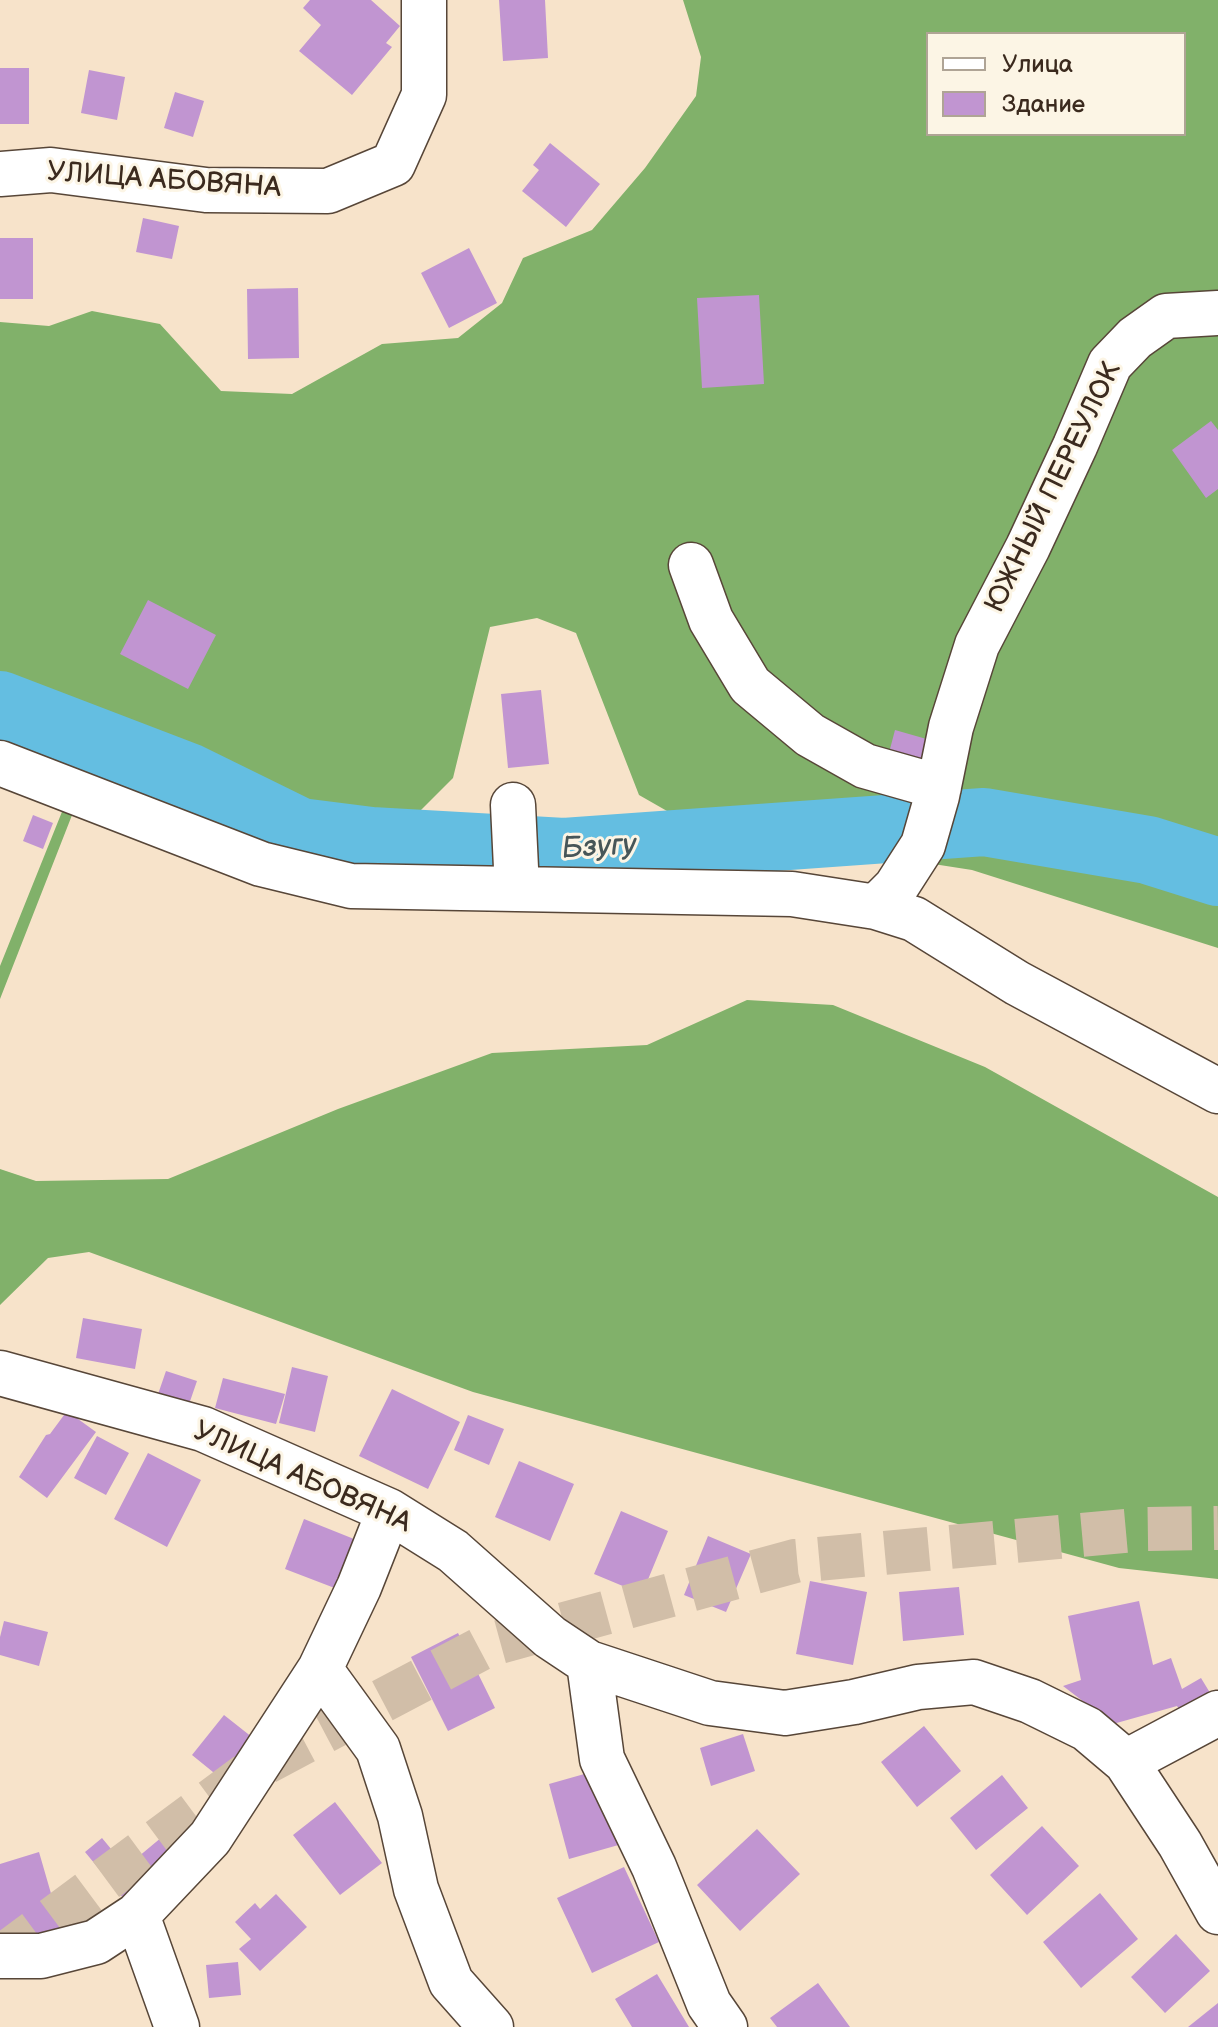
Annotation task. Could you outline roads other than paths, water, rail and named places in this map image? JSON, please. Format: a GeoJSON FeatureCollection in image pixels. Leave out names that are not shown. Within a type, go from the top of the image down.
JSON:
{"type":"FeatureCollection","features":[{"type":"Feature","properties":{"kind":"street","name":"УЛИЦА АБОВЯНА"},"geometry":{"type":"LineString","coordinates":[[0,174],[51,170],[206,190],[328,191],[393,164],[424,95],[424,0]]}},
{"type":"Feature","properties":{"kind":"street","name":"ЮЖНЫЙ ПЕРЕУЛОК"},"geometry":{"type":"LineString","coordinates":[[876,907],[896,887],[923,845],[951,727],[977,645],[1055,490],[1110,364],[1135,338],[1166,316],[1218,313]]}},
{"type":"Feature","properties":{"kind":"street"},"geometry":{"type":"LineString","coordinates":[[691,565],[711,620],[750,685],[810,735],[865,766],[938,791]]}},
{"type":"Feature","properties":{"kind":"street"},"geometry":{"type":"LineString","coordinates":[[0,763],[261,864],[351,886],[517,880],[792,894],[876,907],[914,919],[1017,983],[1218,1091]]}},
{"type":"Feature","properties":{"kind":"street"},"geometry":{"type":"LineString","coordinates":[[514,815],[517,880]]}},
{"type":"Feature","properties":{"kind":"street","name":"УЛИЦА АБОВЯНА"},"geometry":{"type":"LineString","coordinates":[[0,1373],[203,1429],[389,1511],[453,1551],[550,1637],[589,1663],[710,1703],[785,1713],[854,1702],[918,1687],[974,1682],[1030,1701],[1087,1729],[1126,1762],[1180,1844],[1218,1912]]}},
{"type":"Feature","properties":{"kind":"street"},"geometry":{"type":"LineString","coordinates":[[0,1956],[41,1956],[96,1942],[137,1915],[210,1838],[320,1669],[359,1587],[389,1511]]}},
{"type":"Feature","properties":{"kind":"street"},"geometry":{"type":"LineString","coordinates":[[589,1663],[602,1759],[654,1867],[709,2004],[725,2027]]}},
{"type":"Feature","properties":{"kind":"street"},"geometry":{"type":"LineString","coordinates":[[320,1669],[378,1749],[400,1816],[416,1889],[451,1982],[491,2027]]}},
{"type":"Feature","properties":{"kind":"street"},"geometry":{"type":"LineString","coordinates":[[1126,1762],[1218,1713]]}},
{"type":"Feature","properties":{"kind":"street"},"geometry":{"type":"LineString","coordinates":[[137,1915],[177,2027]]}},
{"type":"Feature","properties":{"kind":"waterway","name":"Бзугу"},"geometry":{"type":"LineString","coordinates":[[0,705],[188,777],[300,832],[371,841],[564,852],[984,822],[1148,850],[1218,872]]}},
{"type":"Feature","properties":{"kind":"tunnel"},"geometry":{"type":"LineString","coordinates":[[0,1958],[257,1767],[488,1645],[795,1561],[1146,1529],[1218,1528]]}}]}
